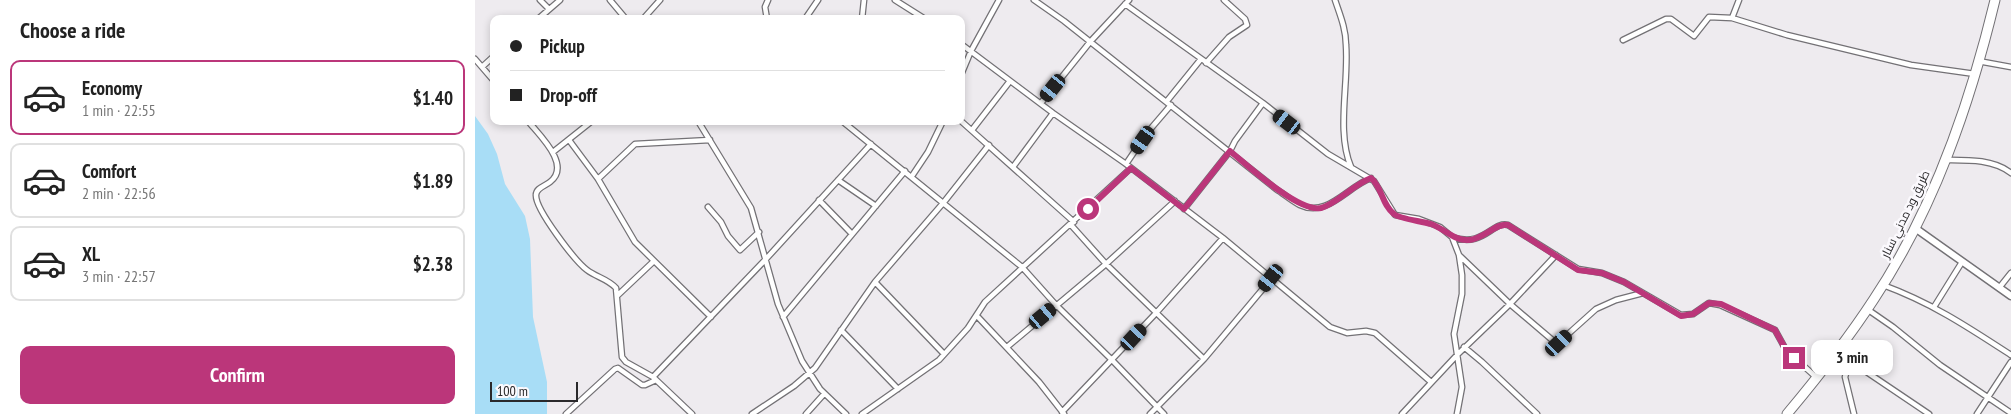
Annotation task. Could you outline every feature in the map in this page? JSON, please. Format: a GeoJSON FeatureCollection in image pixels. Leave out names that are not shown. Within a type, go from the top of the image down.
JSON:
{"type":"FeatureCollection","features":[{"type":"Feature","properties":{"kind":"highway","name":"طريق ود مدني سنار"},"geometry":{"type":"LineString","coordinates":[[1787,414],[1837,352],[1867,309],[1883,285],[1915,228],[1946,160],[1975,74],[1995,0]]}},
{"type":"Feature","properties":{"kind":"street"},"geometry":{"type":"LineString","coordinates":[[540,0],[549,9]]}},
{"type":"Feature","properties":{"kind":"street"},"geometry":{"type":"LineString","coordinates":[[542,15],[560,0]]}},
{"type":"Feature","properties":{"kind":"street"},"geometry":{"type":"LineString","coordinates":[[609,0],[622,15]]}},
{"type":"Feature","properties":{"kind":"street"},"geometry":{"type":"LineString","coordinates":[[647,15],[660,0]]}},
{"type":"Feature","properties":{"kind":"street"},"geometry":{"type":"LineString","coordinates":[[766,15],[765,7],[769,0]]}},
{"type":"Feature","properties":{"kind":"street"},"geometry":{"type":"LineString","coordinates":[[808,15],[818,0]]}},
{"type":"Feature","properties":{"kind":"street"},"geometry":{"type":"LineString","coordinates":[[862,15],[864,0]]}},
{"type":"Feature","properties":{"kind":"street"},"geometry":{"type":"LineString","coordinates":[[895,0],[919,15]]}},
{"type":"Feature","properties":{"kind":"street"},"geometry":{"type":"LineString","coordinates":[[965,65],[999,0]]}},
{"type":"Feature","properties":{"kind":"street"},"geometry":{"type":"LineString","coordinates":[[1034,0],[1300,205],[1320,208],[1329,204],[1354,186],[1371,178]]}},
{"type":"Feature","properties":{"kind":"street"},"geometry":{"type":"LineString","coordinates":[[1206,63],[1229,37],[1247,25],[1245,19],[1224,0]]}},
{"type":"Feature","properties":{"kind":"street"},"geometry":{"type":"LineString","coordinates":[[1335,0],[1343,23],[1347,44],[1344,139],[1352,169]]}},
{"type":"Feature","properties":{"kind":"street"},"geometry":{"type":"LineString","coordinates":[[1732,18],[1739,0]]}},
{"type":"Feature","properties":{"kind":"street"},"geometry":{"type":"LineString","coordinates":[[1041,103],[1090,42],[1127,2],[1328,154],[1371,178],[1377,184],[1395,215],[1440,227],[1451,237],[1459,255],[1462,275],[1461,294],[1454,325],[1462,387],[1457,414]]}},
{"type":"Feature","properties":{"kind":"street"},"geometry":{"type":"LineString","coordinates":[[1623,40],[1666,19],[1671,19],[1693,36],[1709,17],[1732,18],[1847,50],[1911,65],[1975,74]]}},
{"type":"Feature","properties":{"kind":"street"},"geometry":{"type":"LineString","coordinates":[[965,47],[1053,113],[1126,164],[1223,238],[1330,328],[1347,333],[1367,331],[1375,333],[1431,382]]}},
{"type":"Feature","properties":{"kind":"street"},"geometry":{"type":"LineString","coordinates":[[475,59],[490,77]]}},
{"type":"Feature","properties":{"kind":"street"},"geometry":{"type":"LineString","coordinates":[[481,67],[490,59]]}},
{"type":"Feature","properties":{"kind":"street"},"geometry":{"type":"LineString","coordinates":[[1126,164],[1201,59]]}},
{"type":"Feature","properties":{"kind":"street"},"geometry":{"type":"LineString","coordinates":[[1978,61],[2011,67]]}},
{"type":"Feature","properties":{"kind":"street"},"geometry":{"type":"LineString","coordinates":[[972,130],[1010,81]]}},
{"type":"Feature","properties":{"kind":"street"},"geometry":{"type":"LineString","coordinates":[[1184,209],[1230,151],[1240,133],[1263,103]]}},
{"type":"Feature","properties":{"kind":"street"},"geometry":{"type":"LineString","coordinates":[[1013,167],[1053,113]]}},
{"type":"Feature","properties":{"kind":"street"},"geometry":{"type":"LineString","coordinates":[[965,124],[1072,224],[1106,264],[1204,359]]}},
{"type":"Feature","properties":{"kind":"street"},"geometry":{"type":"LineString","coordinates":[[531,125],[553,152],[557,164],[554,177],[537,190],[537,201],[554,231],[571,255],[586,270],[613,285],[617,295],[622,356],[626,362],[654,379],[691,414]]}},
{"type":"Feature","properties":{"kind":"street"},"geometry":{"type":"LineString","coordinates":[[553,152],[587,125]]}},
{"type":"Feature","properties":{"kind":"street"},"geometry":{"type":"LineString","coordinates":[[701,125],[751,208],[791,339],[809,374],[824,394],[846,414]]}},
{"type":"Feature","properties":{"kind":"street"},"geometry":{"type":"LineString","coordinates":[[847,125],[1022,267],[1056,305],[1164,414]]}},
{"type":"Feature","properties":{"kind":"street"},"geometry":{"type":"LineString","coordinates":[[912,176],[929,152],[941,125]]}},
{"type":"Feature","properties":{"kind":"street"},"geometry":{"type":"LineString","coordinates":[[569,140],[598,178],[632,238],[711,317]]}},
{"type":"Feature","properties":{"kind":"street"},"geometry":{"type":"LineString","coordinates":[[598,178],[635,144],[710,140]]}},
{"type":"Feature","properties":{"kind":"street"},"geometry":{"type":"LineString","coordinates":[[566,414],[615,369],[619,368],[642,385],[654,379],[871,144]]}},
{"type":"Feature","properties":{"kind":"street"},"geometry":{"type":"LineString","coordinates":[[752,414],[809,374],[875,282],[944,202],[989,145]]}},
{"type":"Feature","properties":{"kind":"street"},"geometry":{"type":"LineString","coordinates":[[1946,160],[1987,162],[2011,172]]}},
{"type":"Feature","properties":{"kind":"street"},"geometry":{"type":"LineString","coordinates":[[862,414],[944,354],[977,316],[985,302],[1131,168]]}},
{"type":"Feature","properties":{"kind":"street"},"geometry":{"type":"LineString","coordinates":[[783,316],[905,171]]}},
{"type":"Feature","properties":{"kind":"street"},"geometry":{"type":"LineString","coordinates":[[838,180],[876,206]]}},
{"type":"Feature","properties":{"kind":"street"},"geometry":{"type":"LineString","coordinates":[[819,200],[852,234]]}},
{"type":"Feature","properties":{"kind":"street"},"geometry":{"type":"LineString","coordinates":[[1007,348],[1106,264],[1175,202]]}},
{"type":"Feature","properties":{"kind":"street"},"geometry":{"type":"LineString","coordinates":[[709,207],[721,222],[727,236],[739,250],[759,232]]}},
{"type":"Feature","properties":{"kind":"street"},"geometry":{"type":"LineString","coordinates":[[1451,237],[1460,240],[1477,239],[1504,224],[1578,270],[1602,273],[1624,282],[1681,316],[1693,314],[1709,303],[1721,304],[1769,326],[1778,334],[1786,350],[1817,378]]}},
{"type":"Feature","properties":{"kind":"street"},"geometry":{"type":"LineString","coordinates":[[1915,228],[2011,296]]}},
{"type":"Feature","properties":{"kind":"street"},"geometry":{"type":"LineString","coordinates":[[977,316],[1063,413],[1223,238]]}},
{"type":"Feature","properties":{"kind":"street"},"geometry":{"type":"LineString","coordinates":[[1459,255],[1510,304],[1557,344],[1596,309],[1616,300],[1643,294]]}},
{"type":"Feature","properties":{"kind":"street"},"geometry":{"type":"LineString","coordinates":[[1403,414],[1464,347],[1510,304],[1556,255]]}},
{"type":"Feature","properties":{"kind":"street"},"geometry":{"type":"LineString","coordinates":[[617,295],[654,261]]}},
{"type":"Feature","properties":{"kind":"street"},"geometry":{"type":"LineString","coordinates":[[1935,307],[1962,262]]}},
{"type":"Feature","properties":{"kind":"street"},"geometry":{"type":"LineString","coordinates":[[1999,288],[2011,272]]}},
{"type":"Feature","properties":{"kind":"street"},"geometry":{"type":"LineString","coordinates":[[1150,414],[1204,359],[1271,278]]}},
{"type":"Feature","properties":{"kind":"street"},"geometry":{"type":"LineString","coordinates":[[875,282],[944,354]]}},
{"type":"Feature","properties":{"kind":"street"},"geometry":{"type":"LineString","coordinates":[[1883,285],[1920,299],[1935,307],[2011,355]]}},
{"type":"Feature","properties":{"kind":"street"},"geometry":{"type":"LineString","coordinates":[[1867,309],[1893,327],[1940,365],[2011,413]]}},
{"type":"Feature","properties":{"kind":"street"},"geometry":{"type":"LineString","coordinates":[[841,330],[898,389]]}},
{"type":"Feature","properties":{"kind":"street"},"geometry":{"type":"LineString","coordinates":[[1464,347],[1483,362],[1537,414]]}},
{"type":"Feature","properties":{"kind":"street"},"geometry":{"type":"LineString","coordinates":[[1837,352],[1929,414]]}},
{"type":"Feature","properties":{"kind":"street"},"geometry":{"type":"LineString","coordinates":[[1850,360],[1845,377],[1854,414]]}},
{"type":"Feature","properties":{"kind":"street"},"geometry":{"type":"LineString","coordinates":[[1977,414],[2011,362]]}},
{"type":"Feature","properties":{"kind":"street"},"geometry":{"type":"LineString","coordinates":[[806,414],[824,394]]}},
{"type":"Feature","properties":{"kind":"water"},"geometry":{"type":"Polygon","coordinates":[[[475,116],[488,134],[497,154],[505,184],[525,216],[530,239],[533,317],[547,382],[547,414],[475,414],[475,116]]]}},
{"type":"Feature","properties":{"kind":"route"},"geometry":{"type":"LineString","coordinates":[[1088,209],[1131,168],[1184,209],[1230,151],[1300,205],[1312,208],[1320,208],[1329,204],[1362,181],[1371,178],[1377,184],[1391,211],[1399,217],[1419,220],[1440,227],[1451,237],[1460,240],[1477,239],[1499,225],[1508,225],[1578,270],[1602,273],[1624,282],[1681,316],[1693,314],[1709,303],[1714,303],[1721,304],[1769,326],[1775,330],[1786,350],[1794,358]]}}]}
